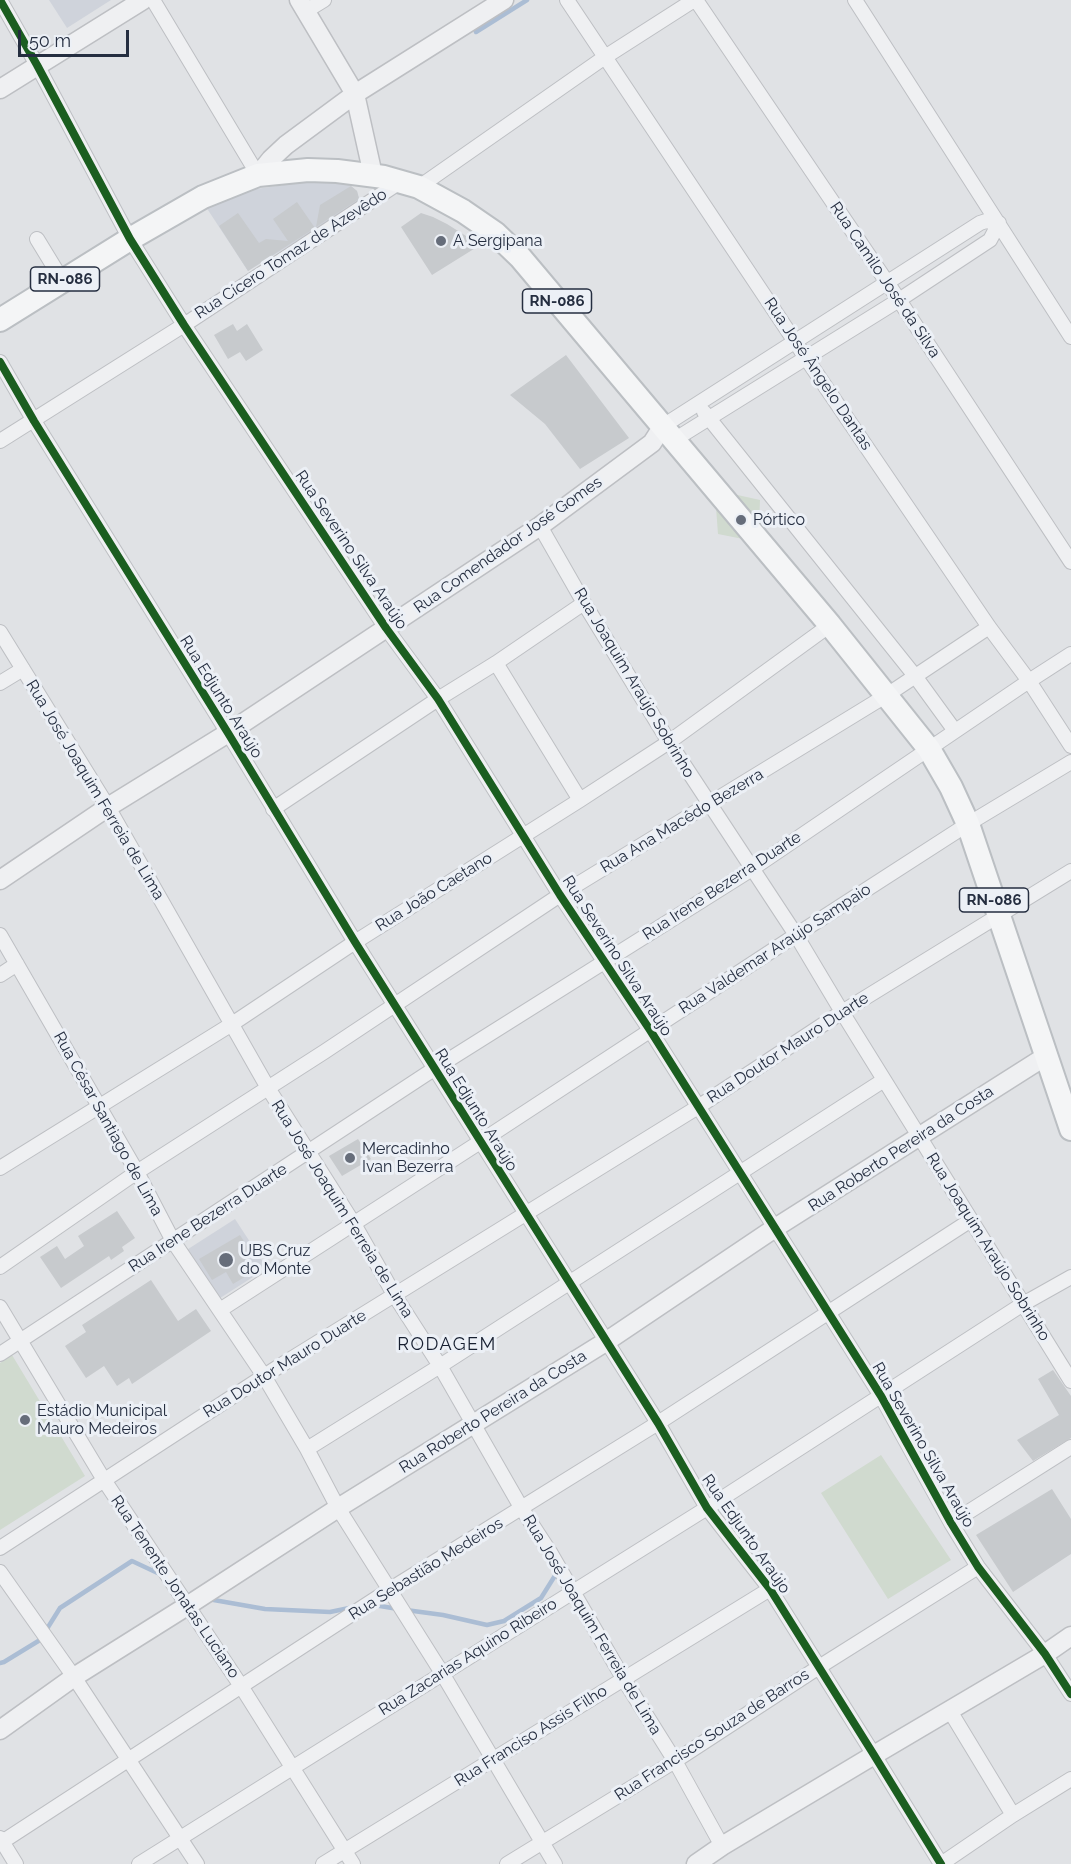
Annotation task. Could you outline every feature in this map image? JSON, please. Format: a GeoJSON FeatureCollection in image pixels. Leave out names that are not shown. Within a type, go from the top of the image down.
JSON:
{"type":"FeatureCollection","features":[{"type":"Feature","properties":{"kind":"main road","name":"RN-086"},"geometry":{"type":"LineString","coordinates":[[0,320],[130,238],[203,197],[258,175],[308,170],[373,175],[410,185],[463,211],[495,233],[520,257],[663,436],[830,625],[929,749],[951,787],[968,824],[1071,1129]]}},
{"type":"Feature","properties":{"kind":"street","name":"Rua Severino Silva Araújo"},"geometry":{"type":"LineString","coordinates":[[0,0],[130,238],[184,325],[386,628],[438,699],[560,895],[650,1030],[880,1396],[978,1567],[1046,1654],[1071,1694]]}},
{"type":"Feature","properties":{"kind":"street"},"geometry":{"type":"LineString","coordinates":[[0,89],[143,0]]}},
{"type":"Feature","properties":{"kind":"street"},"geometry":{"type":"LineString","coordinates":[[153,0],[258,175],[286,145],[355,94],[504,0]]}},
{"type":"Feature","properties":{"kind":"street"},"geometry":{"type":"LineString","coordinates":[[324,0],[303,6],[355,94],[373,175]]}},
{"type":"Feature","properties":{"kind":"street","name":"Rua José Ângelo Dantas"},"geometry":{"type":"LineString","coordinates":[[567,0],[806,358],[989,627],[1029,681],[1071,746]]}},
{"type":"Feature","properties":{"kind":"street","name":"Rua Cícero Tomaz de Azevêdo"},"geometry":{"type":"LineString","coordinates":[[0,441],[410,185],[695,0]]}},
{"type":"Feature","properties":{"kind":"street","name":"Rua Camilo José da Silva"},"geometry":{"type":"LineString","coordinates":[[695,0],[887,282],[1071,562]]}},
{"type":"Feature","properties":{"kind":"street"},"geometry":{"type":"LineString","coordinates":[[855,0],[1071,337]]}},
{"type":"Feature","properties":{"kind":"street"},"geometry":{"type":"LineString","coordinates":[[663,436],[698,404],[980,223],[986,221],[999,223]]}},
{"type":"Feature","properties":{"kind":"street"},"geometry":{"type":"LineString","coordinates":[[663,436],[709,418],[899,300],[990,240],[999,223]]}},
{"type":"Feature","properties":{"kind":"street"},"geometry":{"type":"LineString","coordinates":[[37,239],[62,280]]}},
{"type":"Feature","properties":{"kind":"street","name":"Rua Edjunto Araújo"},"geometry":{"type":"LineString","coordinates":[[0,362],[34,421],[394,1005],[658,1423],[707,1508],[770,1589],[941,1864]]}},
{"type":"Feature","properties":{"kind":"street"},"geometry":{"type":"LineString","coordinates":[[698,404],[915,676],[955,731]]}},
{"type":"Feature","properties":{"kind":"street","name":"Rua Comendador José Gomes"},"geometry":{"type":"LineString","coordinates":[[0,880],[108,807],[228,734],[540,526],[663,436]]}},
{"type":"Feature","properties":{"kind":"street","name":"Rua Joaquim Araújo Sobrinho"},"geometry":{"type":"LineString","coordinates":[[540,526],[669,742],[796,935],[1071,1380]]}},
{"type":"Feature","properties":{"kind":"street"},"geometry":{"type":"LineString","coordinates":[[273,809],[584,603]]}},
{"type":"Feature","properties":{"kind":"street","name":"Rua João Caetano"},"geometry":{"type":"LineString","coordinates":[[0,1168],[232,1024],[355,942],[669,742],[830,625]]}},
{"type":"Feature","properties":{"kind":"street","name":"Rua Ana Macêdo Bezerra"},"geometry":{"type":"LineString","coordinates":[[0,1267],[137,1172],[560,895],[887,695],[989,627]]}},
{"type":"Feature","properties":{"kind":"street","name":"Rua José Joaquim Ferreia de Lima"},"geometry":{"type":"LineString","coordinates":[[0,632],[108,807],[268,1088],[440,1366],[522,1509],[675,1761],[711,1857]]}},
{"type":"Feature","properties":{"kind":"street","name":"Rua Irene Bezerra Duarte"},"geometry":{"type":"LineString","coordinates":[[0,1354],[434,1069],[752,869],[1071,654]]}},
{"type":"Feature","properties":{"kind":"street"},"geometry":{"type":"LineString","coordinates":[[496,663],[580,800]]}},
{"type":"Feature","properties":{"kind":"street"},"geometry":{"type":"LineString","coordinates":[[0,683],[23,669]]}},
{"type":"Feature","properties":{"kind":"street","name":"Rua Valdemar Araújo Sampaio"},"geometry":{"type":"LineString","coordinates":[[220,1310],[968,824],[1071,762]]}},
{"type":"Feature","properties":{"kind":"street","name":"Rua Doutor Mauro Duarte"},"geometry":{"type":"LineString","coordinates":[[0,1548],[264,1376],[698,1107],[842,1012],[1071,871]]}},
{"type":"Feature","properties":{"kind":"street","name":"Rua César Santiago de Lima"},"geometry":{"type":"LineString","coordinates":[[0,935],[137,1172],[172,1241],[264,1376],[307,1449],[338,1508],[442,1673],[555,1864]]}},
{"type":"Feature","properties":{"kind":"street"},"geometry":{"type":"LineString","coordinates":[[0,975],[17,964]]}},
{"type":"Feature","properties":{"kind":"street","name":"Rua Roberto Pereira da Costa"},"geometry":{"type":"LineString","coordinates":[[0,1730],[74,1677],[338,1508],[607,1341],[775,1228],[1046,1056]]}},
{"type":"Feature","properties":{"kind":"street"},"geometry":{"type":"LineString","coordinates":[[307,1449],[570,1283],[884,1080]]}},
{"type":"Feature","properties":{"kind":"street","name":"Rua Sebastião Medeiros"},"geometry":{"type":"LineString","coordinates":[[1,1840],[389,1590],[658,1423],[971,1220]]}},
{"type":"Feature","properties":{"kind":"street","name":"Rua Zacarias Aquino Ribeiro"},"geometry":{"type":"LineString","coordinates":[[139,1864],[707,1508],[1023,1304],[1071,1277]]}},
{"type":"Feature","properties":{"kind":"street","name":"Rua Tenente Jonatas Luciano"},"geometry":{"type":"LineString","coordinates":[[0,1307],[104,1480],[241,1686],[353,1864]]}},
{"type":"Feature","properties":{"kind":"street"},"geometry":{"type":"LineString","coordinates":[[951,1523],[1071,1447]]}},
{"type":"Feature","properties":{"kind":"street","name":"Rua Francisco Souza de Barros"},"geometry":{"type":"LineString","coordinates":[[507,1864],[675,1761],[978,1567]]}},
{"type":"Feature","properties":{"kind":"street"},"geometry":{"type":"LineString","coordinates":[[0,1572],[74,1677],[197,1864]]}},
{"type":"Feature","properties":{"kind":"street","name":"Rua Franciso Assis Filho"},"geometry":{"type":"LineString","coordinates":[[323,1864],[770,1589]]}},
{"type":"Feature","properties":{"kind":"street"},"geometry":{"type":"LineString","coordinates":[[711,1857],[874,1755],[1046,1654],[1071,1636]]}},
{"type":"Feature","properties":{"kind":"street"},"geometry":{"type":"LineString","coordinates":[[950,1711],[1014,1815]]}},
{"type":"Feature","properties":{"kind":"street"},"geometry":{"type":"LineString","coordinates":[[941,1864],[1071,1779]]}},
{"type":"Feature","properties":{"kind":"street"},"geometry":{"type":"LineString","coordinates":[[1,1840],[16,1864]]}},
{"type":"Feature","properties":{"kind":"shaded area"},"geometry":{"type":"Polygon","coordinates":[[[49,0],[111,0],[67,28],[49,0]]]}},
{"type":"Feature","properties":{"kind":"shaded area"},"geometry":{"type":"Polygon","coordinates":[[[312,181],[347,183],[357,191],[359,198],[357,204],[248,271],[206,207],[256,189],[312,181]]]}},
{"type":"Feature","properties":{"kind":"shaded area"},"geometry":{"type":"Polygon","coordinates":[[[733,494],[760,500],[759,527],[743,539],[718,534],[716,507],[733,494]]]}},
{"type":"Feature","properties":{"kind":"shaded area","name":"UBS Cruz do Monte"},"geometry":{"type":"Polygon","coordinates":[[[235,1219],[267,1268],[217,1300],[185,1251],[235,1219]]]}},
{"type":"Feature","properties":{"kind":"shaded area","name":"Estádio Municipal Mauro Medeiros"},"geometry":{"type":"Polygon","coordinates":[[[12,1355],[85,1476],[0,1530],[0,1363],[12,1355]]]}},
{"type":"Feature","properties":{"kind":"shaded area"},"geometry":{"type":"Polygon","coordinates":[[[881,1455],[951,1560],[888,1599],[821,1493],[881,1455]]]}},
{"type":"Feature","properties":{"kind":"building"},"geometry":{"type":"Polygon","coordinates":[[[351,186],[357,191],[359,199],[316,227],[320,205],[351,186]]]}},
{"type":"Feature","properties":{"kind":"building"},"geometry":{"type":"Polygon","coordinates":[[[297,202],[315,228],[248,271],[219,226],[238,213],[259,243],[266,239],[288,241],[273,219],[297,202]]]}},
{"type":"Feature","properties":{"kind":"building","name":"A Sergipana"},"geometry":{"type":"Polygon","coordinates":[[[421,213],[447,224],[466,236],[477,247],[432,275],[401,227],[421,213]]]}},
{"type":"Feature","properties":{"kind":"building"},"geometry":{"type":"Polygon","coordinates":[[[233,324],[237,331],[247,324],[263,350],[246,361],[240,352],[228,359],[214,335],[233,324]]]}},
{"type":"Feature","properties":{"kind":"building"},"geometry":{"type":"Polygon","coordinates":[[[566,355],[629,438],[580,469],[545,424],[510,395],[566,355]]]}},
{"type":"Feature","properties":{"kind":"building","name":"Mercadinho Ivan Bezerra"},"geometry":{"type":"Polygon","coordinates":[[[358,1139],[371,1159],[342,1176],[329,1156],[358,1139]]]}},
{"type":"Feature","properties":{"kind":"building"},"geometry":{"type":"Polygon","coordinates":[[[117,1211],[135,1238],[122,1247],[124,1251],[111,1260],[109,1256],[61,1288],[40,1257],[57,1246],[65,1259],[84,1246],[78,1236],[117,1211]]]}},
{"type":"Feature","properties":{"kind":"building"},"geometry":{"type":"Polygon","coordinates":[[[240,1235],[253,1256],[241,1263],[248,1275],[233,1284],[226,1272],[212,1280],[199,1259],[240,1235]]]}},
{"type":"Feature","properties":{"kind":"building"},"geometry":{"type":"Polygon","coordinates":[[[151,1280],[178,1321],[196,1309],[211,1331],[132,1384],[129,1378],[117,1386],[104,1366],[86,1378],[65,1346],[86,1332],[82,1325],[151,1280]]]}},
{"type":"Feature","properties":{"kind":"building"},"geometry":{"type":"Polygon","coordinates":[[[1053,1370],[1071,1396],[1071,1438],[1033,1461],[1017,1440],[1059,1415],[1038,1379],[1053,1370]]]}},
{"type":"Feature","properties":{"kind":"building"},"geometry":{"type":"Polygon","coordinates":[[[1052,1489],[1071,1519],[1071,1554],[1013,1592],[976,1535],[1052,1489]]]}},
{"type":"Feature","properties":{"kind":"waterway"},"geometry":{"type":"LineString","coordinates":[[476,32],[527,0]]}},
{"type":"Feature","properties":{"kind":"waterway"},"geometry":{"type":"LineString","coordinates":[[0,1663],[40,1640],[60,1608],[132,1561],[164,1576]]}},
{"type":"Feature","properties":{"kind":"waterway"},"geometry":{"type":"LineString","coordinates":[[406,1610],[443,1615],[487,1625],[504,1621],[541,1598],[556,1574]]}},
{"type":"Feature","properties":{"kind":"waterway"},"geometry":{"type":"LineString","coordinates":[[208,1599],[265,1609],[330,1612],[354,1607]]}},
{"type":"Feature","properties":{"kind":"waterway"},"geometry":{"type":"LineString","coordinates":[[374,1605],[398,1609]]}},
{"type":"Feature","properties":{"kind":"cycle path"},"geometry":{"type":"LineString","coordinates":[[0,0],[130,239],[184,325],[386,628],[438,699],[560,895],[650,1030],[881,1396],[978,1567],[1045,1654],[1071,1694]]}},
{"type":"Feature","properties":{"kind":"cycle path"},"geometry":{"type":"LineString","coordinates":[[0,362],[34,421],[355,942],[658,1423],[707,1508],[770,1589],[941,1864]]}},
{"type":"Feature","properties":{"kind":"place","name":"A Sergipana"},"geometry":{"type":"Point","coordinates":[441,241]}},
{"type":"Feature","properties":{"kind":"place","name":"Pórtico"},"geometry":{"type":"Point","coordinates":[741,520]}},
{"type":"Feature","properties":{"kind":"place","name":"Mercadinho Ivan Bezerra"},"geometry":{"type":"Point","coordinates":[350,1158]}},
{"type":"Feature","properties":{"kind":"place","name":"UBS Cruz do Monte"},"geometry":{"type":"Point","coordinates":[226,1260]}},
{"type":"Feature","properties":{"kind":"place","name":"Estádio Municipal Mauro Medeiros"},"geometry":{"type":"Point","coordinates":[25,1420]}},
{"type":"Feature","properties":{"kind":"district","name":"RODAGEM"},"geometry":{"type":"Point","coordinates":[447,1345]}}]}
